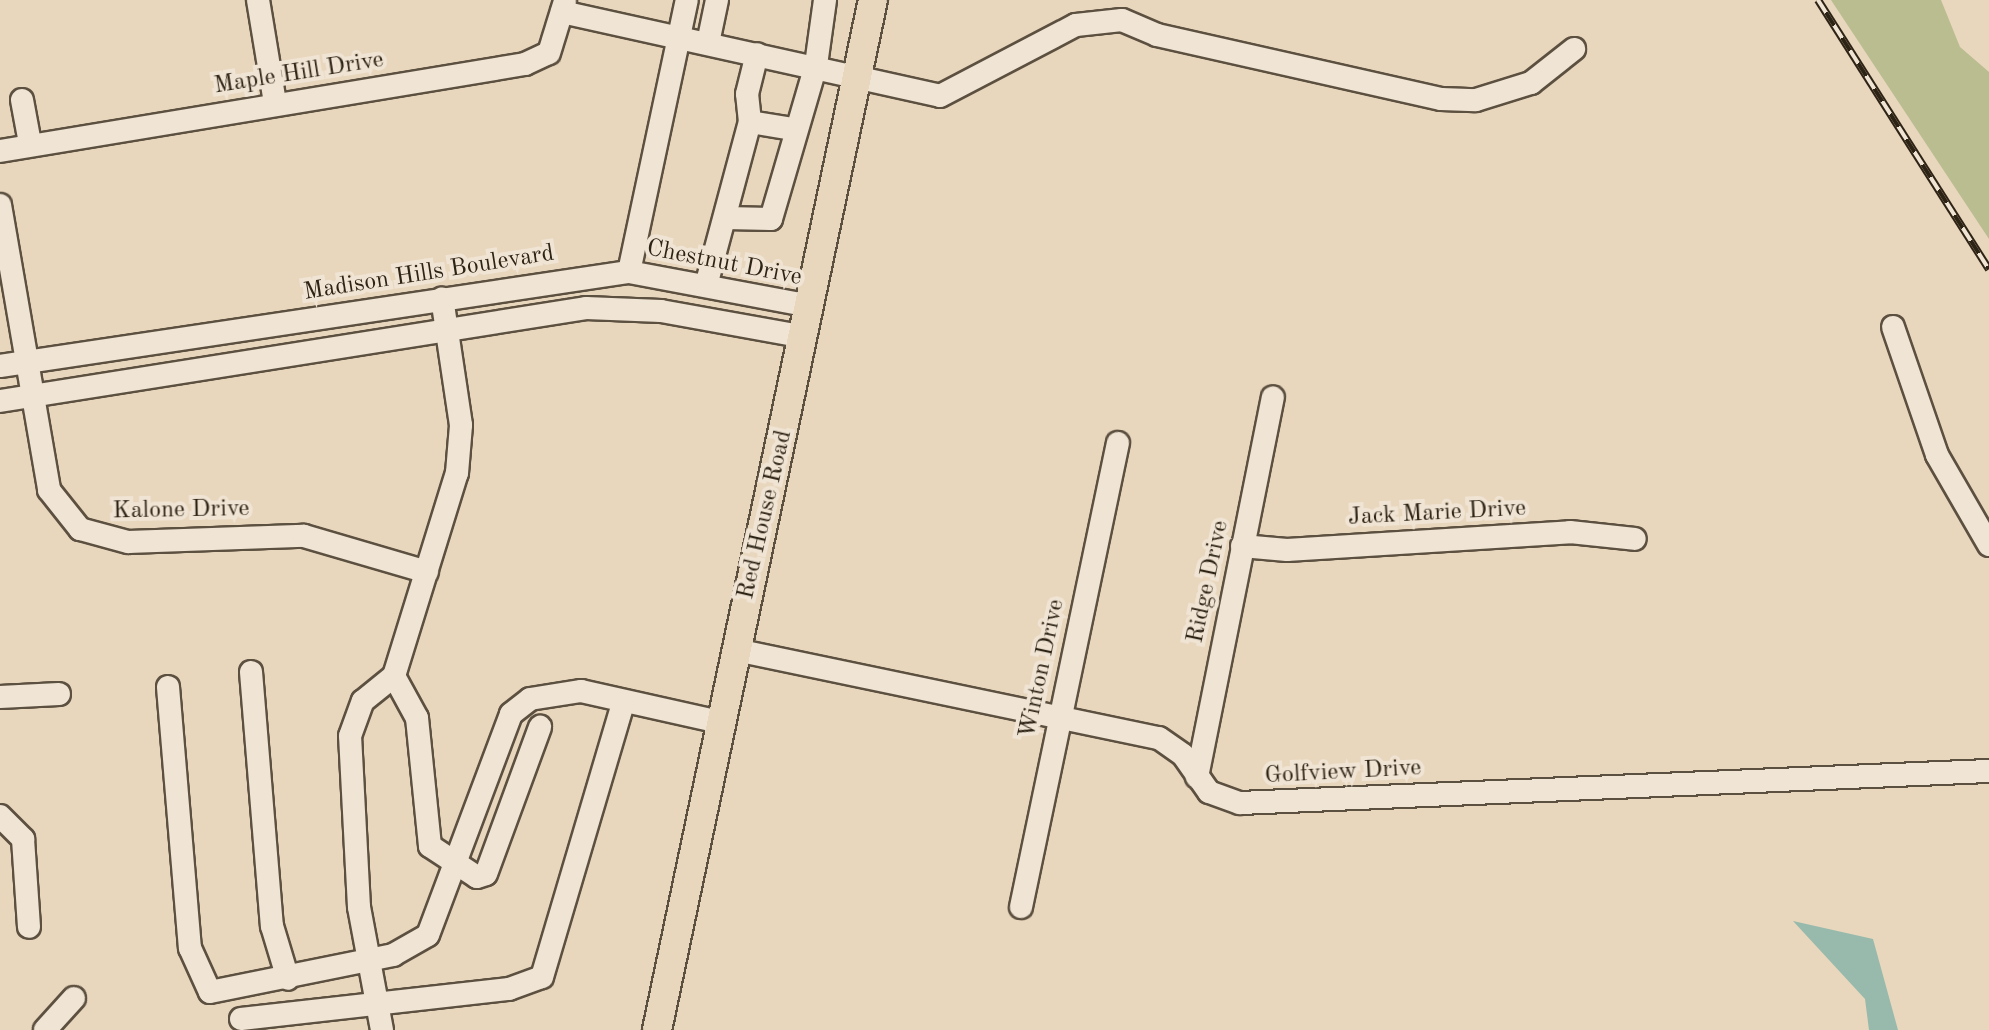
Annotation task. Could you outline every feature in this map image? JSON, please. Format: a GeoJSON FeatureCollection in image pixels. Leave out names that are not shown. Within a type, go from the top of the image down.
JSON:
{"type":"FeatureCollection","features":[{"type":"Feature","properties":{"kind":"main road","name":"Red House Road"},"geometry":{"type":"LineString","coordinates":[[657,1030],[720,722],[805,337],[873,0]]}},
{"type":"Feature","properties":{"kind":"street"},"geometry":{"type":"LineString","coordinates":[[258,0],[275,103]]}},
{"type":"Feature","properties":{"kind":"street"},"geometry":{"type":"LineString","coordinates":[[629,272],[687,0]]}},
{"type":"Feature","properties":{"kind":"street"},"geometry":{"type":"LineString","coordinates":[[708,43],[717,0]]}},
{"type":"Feature","properties":{"kind":"street"},"geometry":{"type":"LineString","coordinates":[[750,122],[793,129],[801,124],[816,65],[825,0]]}},
{"type":"Feature","properties":{"kind":"street"},"geometry":{"type":"LineString","coordinates":[[564,6],[681,38],[859,73],[890,88],[940,96],[1076,25],[1122,20],[1157,35],[1392,89],[1476,100],[1531,83],[1574,49]]}},
{"type":"Feature","properties":{"kind":"street","name":"Maple Hill Drive"},"geometry":{"type":"LineString","coordinates":[[0,151],[30,143],[539,60],[554,42],[564,6]]}},
{"type":"Feature","properties":{"kind":"street"},"geometry":{"type":"LineString","coordinates":[[707,282],[750,122],[747,94],[757,54]]}},
{"type":"Feature","properties":{"kind":"street"},"geometry":{"type":"LineString","coordinates":[[22,100],[30,143]]}},
{"type":"Feature","properties":{"kind":"street"},"geometry":{"type":"LineString","coordinates":[[726,218],[771,219],[793,129]]}},
{"type":"Feature","properties":{"kind":"street"},"geometry":{"type":"LineString","coordinates":[[0,208],[32,395]]}},
{"type":"Feature","properties":{"kind":"street","name":"Chestnut Drive"},"geometry":{"type":"LineString","coordinates":[[629,272],[707,282],[810,306]]}},
{"type":"Feature","properties":{"kind":"street","name":"Madison Hills Boulevard"},"geometry":{"type":"LineString","coordinates":[[0,401],[444,313],[629,272]]}},
{"type":"Feature","properties":{"kind":"street","name":"Madison Hills Boulevard"},"geometry":{"type":"LineString","coordinates":[[0,366],[444,313],[621,307],[805,337]]}},
{"type":"Feature","properties":{"kind":"street"},"geometry":{"type":"LineString","coordinates":[[382,1030],[372,960],[359,907],[350,736],[363,701],[394,676],[460,457],[444,313]]}},
{"type":"Feature","properties":{"kind":"street"},"geometry":{"type":"LineString","coordinates":[[1893,327],[1937,455],[1989,545]]}},
{"type":"Feature","properties":{"kind":"street","name":"Kalone Drive"},"geometry":{"type":"LineString","coordinates":[[32,395],[55,504],[95,537],[304,536],[427,572]]}},
{"type":"Feature","properties":{"kind":"street","name":"Ridge Drive"},"geometry":{"type":"LineString","coordinates":[[1197,777],[1273,398]]}},
{"type":"Feature","properties":{"kind":"street","name":"Winton Drive"},"geometry":{"type":"LineString","coordinates":[[1021,907],[1118,443]]}},
{"type":"Feature","properties":{"kind":"street","name":"Jack Marie Drive"},"geometry":{"type":"LineString","coordinates":[[1242,546],[1287,550],[1570,532],[1635,539]]}},
{"type":"Feature","properties":{"kind":"street","name":"Golfview Drive"},"geometry":{"type":"LineString","coordinates":[[736,650],[1159,738],[1223,800],[1260,803],[1989,771]]}},
{"type":"Feature","properties":{"kind":"street"},"geometry":{"type":"LineString","coordinates":[[251,672],[272,926],[288,979]]}},
{"type":"Feature","properties":{"kind":"street"},"geometry":{"type":"LineString","coordinates":[[394,676],[417,718],[430,846],[458,870],[486,874],[540,727]]}},
{"type":"Feature","properties":{"kind":"street"},"geometry":{"type":"LineString","coordinates":[[168,687],[190,948],[210,992],[372,960],[428,935],[458,870],[494,755],[511,714],[530,699],[565,690],[720,722]]}},
{"type":"Feature","properties":{"kind":"street"},"geometry":{"type":"LineString","coordinates":[[0,697],[59,694]]}},
{"type":"Feature","properties":{"kind":"street"},"geometry":{"type":"LineString","coordinates":[[241,1019],[509,989],[542,977],[623,703]]}},
{"type":"Feature","properties":{"kind":"street"},"geometry":{"type":"LineString","coordinates":[[494,755],[526,767]]}},
{"type":"Feature","properties":{"kind":"street"},"geometry":{"type":"LineString","coordinates":[[0,816],[23,839],[29,927]]}},
{"type":"Feature","properties":{"kind":"street"},"geometry":{"type":"LineString","coordinates":[[45,1030],[74,998]]}},
{"type":"Feature","properties":{"kind":"green space"},"geometry":{"type":"Polygon","coordinates":[[[1831,0],[1941,0],[1960,47],[1989,72],[1989,239],[1831,0]]]}},
{"type":"Feature","properties":{"kind":"shaded area"},"geometry":{"type":"Polygon","coordinates":[[[1793,921],[1873,939],[1898,1030],[1869,1030],[1865,999],[1793,921]]]}},
{"type":"Feature","properties":{"kind":"railway"},"geometry":{"type":"LineString","coordinates":[[1818,0],[1989,269]]}}]}
